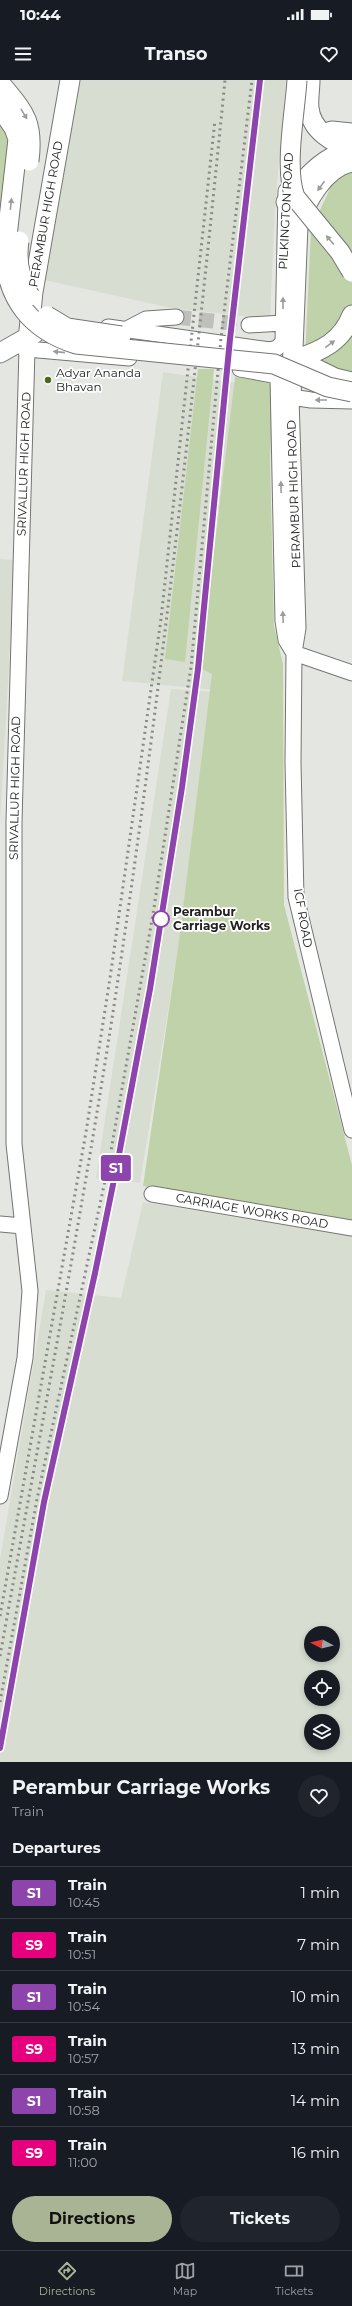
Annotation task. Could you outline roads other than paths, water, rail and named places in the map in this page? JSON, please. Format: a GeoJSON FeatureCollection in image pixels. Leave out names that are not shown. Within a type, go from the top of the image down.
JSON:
{"type":"FeatureCollection","features":[{"type":"Feature","properties":{"kind":"main road"},"geometry":{"type":"LineString","coordinates":[[0,280],[10,274],[21,262],[32,240],[58,80]]}},
{"type":"Feature","properties":{"kind":"main road","name":"PERAMBUR HIGH ROAD"},"geometry":{"type":"LineString","coordinates":[[27,343],[21,293],[70,80]]}},
{"type":"Feature","properties":{"kind":"main road"},"geometry":{"type":"LineString","coordinates":[[297,80],[290,166],[292,189],[295,197],[340,252],[352,272]]}},
{"type":"Feature","properties":{"kind":"main road"},"geometry":{"type":"LineString","coordinates":[[310,80],[309,108],[321,132],[333,143],[352,156]]}},
{"type":"Feature","properties":{"kind":"main road"},"geometry":{"type":"LineString","coordinates":[[0,83],[28,120],[30,131],[30,151],[18,248],[19,267],[22,284],[36,306],[44,314],[67,328],[296,359],[321,373],[352,382]]}},
{"type":"Feature","properties":{"kind":"main road"},"geometry":{"type":"LineString","coordinates":[[0,107],[14,128],[18,139],[5,254],[6,273],[18,303],[25,314],[43,329],[64,340],[76,344],[274,364],[328,387],[352,392]]}},
{"type":"Feature","properties":{"kind":"main road"},"geometry":{"type":"LineString","coordinates":[[290,128],[309,128],[321,132]]}},
{"type":"Feature","properties":{"kind":"main road"},"geometry":{"type":"LineString","coordinates":[[286,202],[305,179],[321,164],[333,156],[352,156]]}},
{"type":"Feature","properties":{"kind":"main road"},"geometry":{"type":"LineString","coordinates":[[291,397],[298,226],[305,209],[326,178],[333,170],[352,156]]}},
{"type":"Feature","properties":{"kind":"main road"},"geometry":{"type":"LineString","coordinates":[[0,353],[27,343],[58,315]]}},
{"type":"Feature","properties":{"kind":"main road"},"geometry":{"type":"LineString","coordinates":[[296,359],[324,348],[334,342],[344,331],[352,315]]}},
{"type":"Feature","properties":{"kind":"street","name":"PILKINGTON ROAD"},"geometry":{"type":"LineString","coordinates":[[127,329],[270,350],[277,348],[283,342],[286,202],[293,80]]}},
{"type":"Feature","properties":{"kind":"street"},"geometry":{"type":"LineString","coordinates":[[321,132],[332,128],[352,131]]}},
{"type":"Feature","properties":{"kind":"street"},"geometry":{"type":"LineString","coordinates":[[21,293],[58,315],[75,322],[127,329],[146,319],[176,317]]}},
{"type":"Feature","properties":{"kind":"street"},"geometry":{"type":"LineString","coordinates":[[249,325],[283,323]]}},
{"type":"Feature","properties":{"kind":"street"},"geometry":{"type":"LineString","coordinates":[[27,343],[226,366],[278,376],[291,397],[311,400],[352,401]]}},
{"type":"Feature","properties":{"kind":"street","name":"SRIVALLUR HIGH ROAD"},"geometry":{"type":"LineString","coordinates":[[0,1496],[25,1358],[30,1291],[14,1144],[14,822],[27,343]]}},
{"type":"Feature","properties":{"kind":"street"},"geometry":{"type":"LineString","coordinates":[[278,376],[283,621],[286,640],[294,653],[352,673]]}},
{"type":"Feature","properties":{"kind":"street","name":"PERAMBUR HIGH ROAD"},"geometry":{"type":"LineString","coordinates":[[291,397],[298,628],[294,653]]}},
{"type":"Feature","properties":{"kind":"street","name":"ICF ROAD"},"geometry":{"type":"LineString","coordinates":[[294,653],[296,897],[352,1130]]}},
{"type":"Feature","properties":{"kind":"street","name":"CARRIAGE WORKS ROAD"},"geometry":{"type":"LineString","coordinates":[[152,1194],[352,1228]]}},
{"type":"Feature","properties":{"kind":"street"},"geometry":{"type":"LineString","coordinates":[[0,1224],[23,1226]]}},
{"type":"Feature","properties":{"kind":"tunnel"},"geometry":{"type":"LineString","coordinates":[[176,317],[249,325]]}},
{"type":"Feature","properties":{"kind":"railway"},"geometry":{"type":"LineString","coordinates":[[0,1656],[61,1322],[117,986],[149,760],[177,534],[225,80]]}},
{"type":"Feature","properties":{"kind":"railway"},"geometry":{"type":"LineString","coordinates":[[0,1702],[37,1499],[109,1162],[153,914],[191,667],[221,338],[252,80]]}},
{"type":"Feature","properties":{"kind":"railway"},"geometry":{"type":"LineString","coordinates":[[0,1748],[44,1502],[95,1273],[118,1160],[150,989],[184,772],[198,669],[230,339],[260,80]]}},
{"type":"Feature","properties":{"kind":"railway"},"geometry":{"type":"LineString","coordinates":[[0,1616],[86,1132],[110,978],[161,619],[215,120]]}},
{"type":"Feature","properties":{"kind":"train","name":"S1"},"geometry":{"type":"LineString","coordinates":[[0,1748],[44,1502],[95,1273],[118,1160],[150,989],[182,787],[198,669],[230,339],[260,80]]}},
{"type":"Feature","properties":{"kind":"place","name":"Adyar Ananda Bhavan"},"geometry":{"type":"Point","coordinates":[48,380]}},
{"type":"Feature","properties":{"kind":"place","name":"Perambur Carriage Works"},"geometry":{"type":"Point","coordinates":[161,919]}}]}
